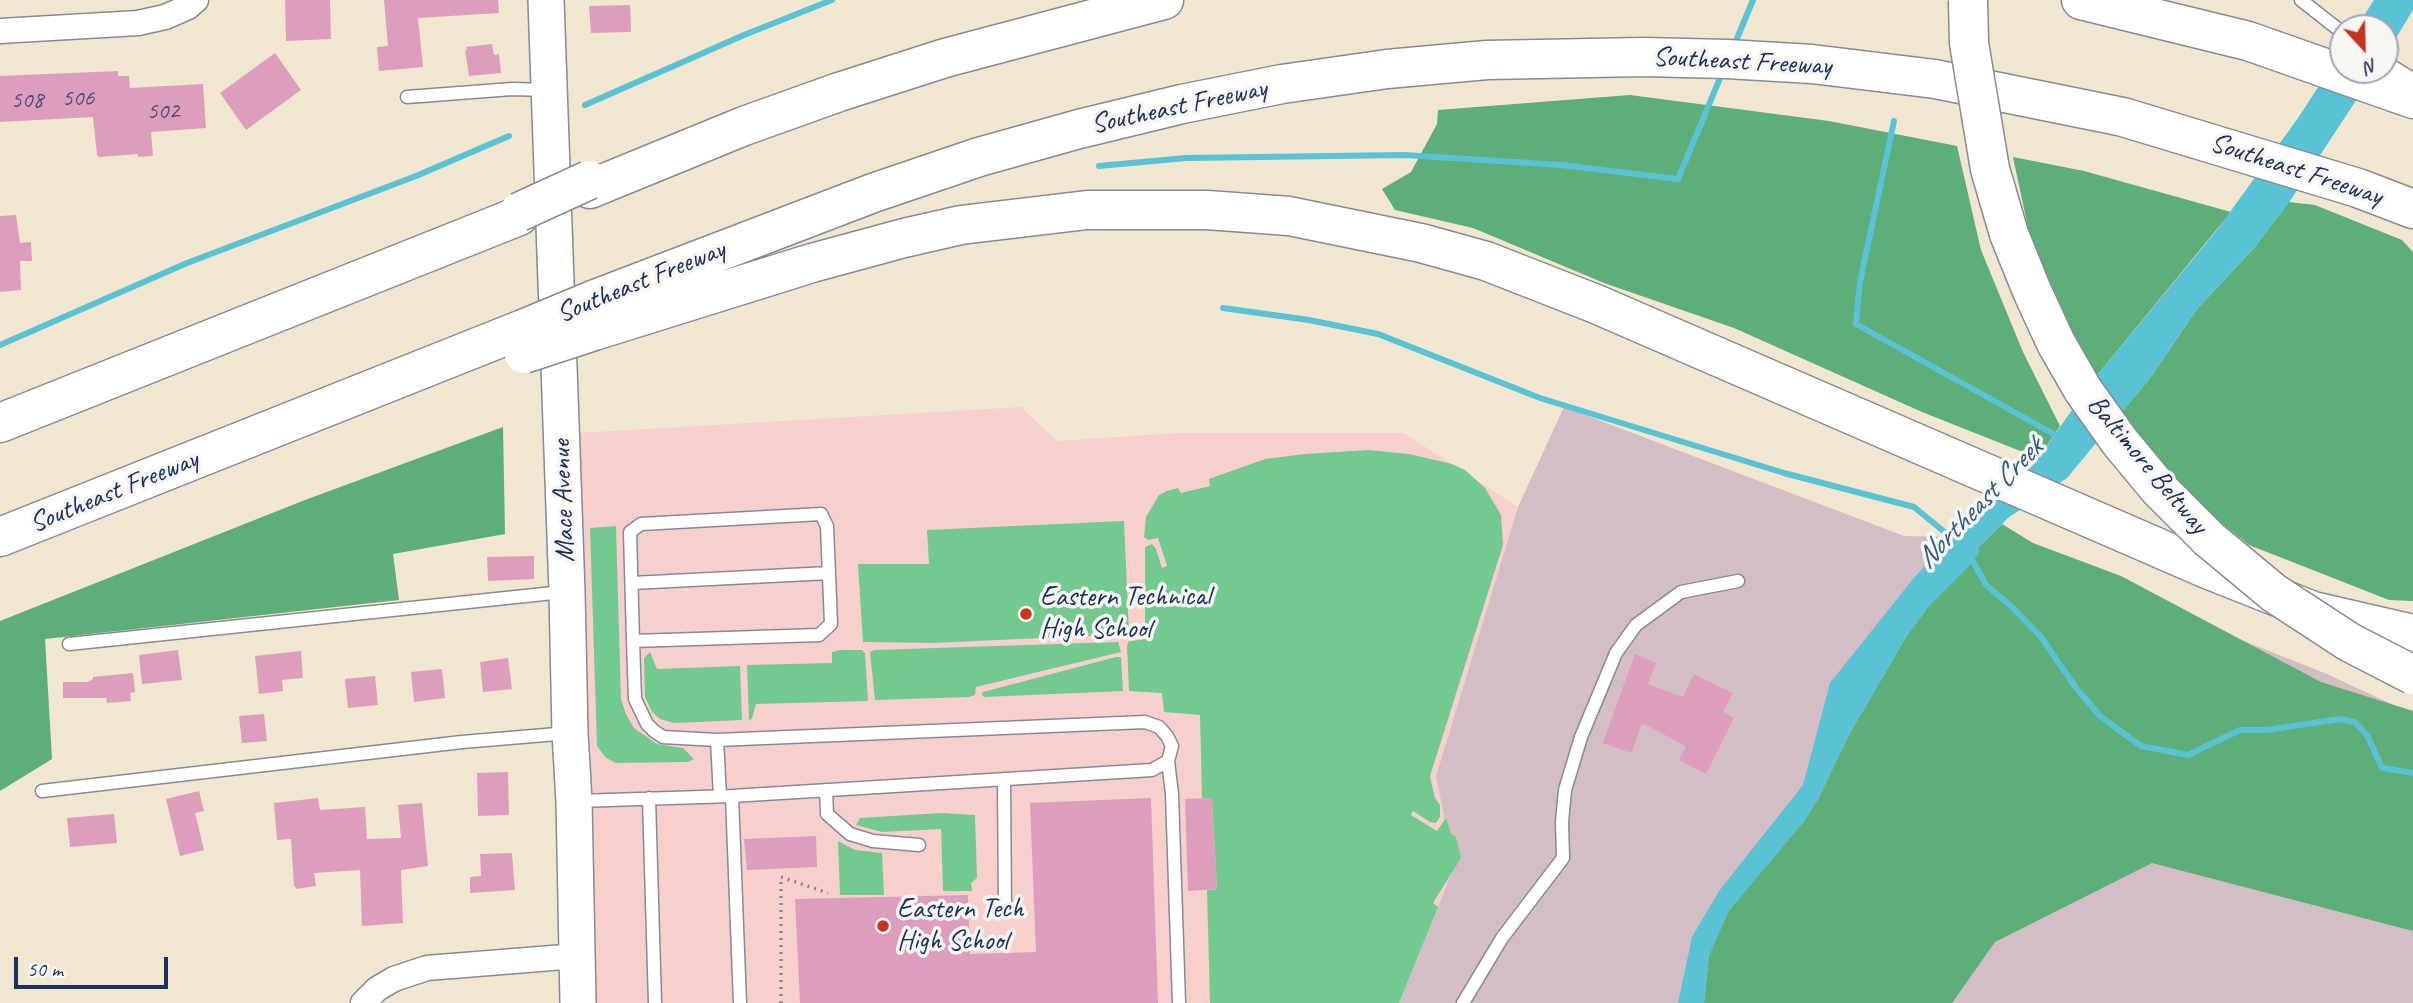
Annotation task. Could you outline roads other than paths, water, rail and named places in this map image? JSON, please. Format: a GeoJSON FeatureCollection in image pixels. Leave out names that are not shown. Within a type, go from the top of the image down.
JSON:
{"type":"FeatureCollection","features":[{"type":"Feature","properties":{"kind":"highway"},"geometry":{"type":"LineString","coordinates":[[589,184],[738,110],[936,36],[1053,0]]}},
{"type":"Feature","properties":{"kind":"highway"},"geometry":{"type":"LineString","coordinates":[[0,423],[470,236],[589,184],[839,92],[996,43],[1164,0]]}},
{"type":"Feature","properties":{"kind":"highway","name":"Baltimore Beltway"},"geometry":{"type":"LineString","coordinates":[[1968,0],[1969,43],[1990,169],[2009,234],[2056,343],[2083,390],[2120,442],[2208,539],[2274,593],[2349,642],[2413,675]]}},
{"type":"Feature","properties":{"kind":"highway"},"geometry":{"type":"LineString","coordinates":[[2081,0],[2248,41],[2413,99]]}},
{"type":"Feature","properties":{"kind":"highway","name":"Southeast Freeway"},"geometry":{"type":"LineString","coordinates":[[0,537],[257,435],[594,316],[849,202],[979,158],[1079,129],[1182,104],[1282,84],[1387,69],[1487,61],[1643,57],[1812,64],[1935,79],[2123,117],[2358,188],[2413,209]]}},
{"type":"Feature","properties":{"kind":"highway"},"geometry":{"type":"LineString","coordinates":[[594,316],[961,225],[1099,209],[1207,209],[1289,216],[1421,243],[1486,261],[1596,304],[2207,569],[2313,611],[2413,634]]}},
{"type":"Feature","properties":{"kind":"main road","name":"Mace Avenue"},"geometry":{"type":"LineString","coordinates":[[545,0],[567,592],[569,733],[574,801],[578,1003]]}},
{"type":"Feature","properties":{"kind":"street"},"geometry":{"type":"LineString","coordinates":[[0,31],[138,23],[165,17],[192,4]]}},
{"type":"Feature","properties":{"kind":"street"},"geometry":{"type":"LineString","coordinates":[[363,1003],[377,989],[394,979],[427,968],[577,956]]}},
{"type":"Feature","properties":{"kind":"lane"},"geometry":{"type":"LineString","coordinates":[[2301,0],[2329,22]]}},
{"type":"Feature","properties":{"kind":"lane"},"geometry":{"type":"LineString","coordinates":[[407,97],[512,89],[549,90]]}},
{"type":"Feature","properties":{"kind":"lane"},"geometry":{"type":"LineString","coordinates":[[633,641],[819,635],[831,624],[827,526],[821,514],[641,524],[630,532],[632,583],[633,641],[635,699],[647,724],[663,737],[717,740],[1145,722],[1159,727],[1172,746],[1168,761],[1172,794],[1179,1003]]}},
{"type":"Feature","properties":{"kind":"lane"},"geometry":{"type":"LineString","coordinates":[[632,583],[829,573]]}},
{"type":"Feature","properties":{"kind":"lane"},"geometry":{"type":"LineString","coordinates":[[1463,1003],[1503,938],[1563,858],[1564,790],[1581,737],[1616,653],[1636,625],[1681,592],[1738,581]]}},
{"type":"Feature","properties":{"kind":"lane"},"geometry":{"type":"LineString","coordinates":[[69,644],[567,592]]}},
{"type":"Feature","properties":{"kind":"lane"},"geometry":{"type":"LineString","coordinates":[[42,791],[569,733]]}},
{"type":"Feature","properties":{"kind":"lane"},"geometry":{"type":"LineString","coordinates":[[717,740],[726,796],[740,1003]]}},
{"type":"Feature","properties":{"kind":"lane"},"geometry":{"type":"LineString","coordinates":[[574,801],[726,796],[1152,770],[1168,761]]}},
{"type":"Feature","properties":{"kind":"lane"},"geometry":{"type":"LineString","coordinates":[[1004,779],[1005,912]]}},
{"type":"Feature","properties":{"kind":"lane"},"geometry":{"type":"LineString","coordinates":[[826,790],[827,814],[850,834],[873,841],[919,845]]}},
{"type":"Feature","properties":{"kind":"lane"},"geometry":{"type":"LineString","coordinates":[[649,799],[656,1003]]}},
{"type":"Feature","properties":{"kind":"water"},"geometry":{"type":"Polygon","coordinates":[[[2374,0],[2413,0],[2413,10],[2399,33],[2399,14],[2365,14],[2374,0]]]}},
{"type":"Feature","properties":{"kind":"water","name":"Northeast Creek"},"geometry":{"type":"Polygon","coordinates":[[[2329,70],[2329,84],[2367,84],[2288,204],[2254,248],[2197,309],[2150,378],[2067,478],[2008,518],[1979,547],[1978,554],[1968,567],[1928,607],[1906,637],[1850,733],[1818,799],[1804,821],[1729,911],[1709,955],[1704,1003],[1678,1003],[1692,937],[1719,891],[1803,785],[1830,683],[1913,579],[1966,522],[2033,465],[2094,379],[2217,230],[2329,70]]]}},
{"type":"Feature","properties":{"kind":"waterway"},"geometry":{"type":"LineString","coordinates":[[585,105],[744,35],[832,0]]}},
{"type":"Feature","properties":{"kind":"waterway"},"geometry":{"type":"LineString","coordinates":[[1733,48],[1753,0]]}},
{"type":"Feature","properties":{"kind":"waterway"},"geometry":{"type":"LineString","coordinates":[[1099,166],[1186,158],[1405,155],[1561,165],[1678,179],[1723,71]]}},
{"type":"Feature","properties":{"kind":"waterway"},"geometry":{"type":"LineString","coordinates":[[1894,121],[1860,282],[1856,324],[2059,437]]}},
{"type":"Feature","properties":{"kind":"waterway"},"geometry":{"type":"LineString","coordinates":[[0,345],[187,263],[416,176],[509,136]]}},
{"type":"Feature","properties":{"kind":"waterway"},"geometry":{"type":"LineString","coordinates":[[1223,308],[1309,320],[1378,334],[1540,398],[1784,473],[1914,507],[1958,543]]}},
{"type":"Feature","properties":{"kind":"waterway"},"geometry":{"type":"LineString","coordinates":[[1970,556],[1986,585],[2041,637],[2076,688],[2100,716],[2141,746],[2188,755],[2240,730],[2267,730],[2339,719],[2355,722],[2367,735],[2382,768],[2413,773]]}},
{"type":"Feature","properties":{"kind":"place","name":"Eastern Technical High School"},"geometry":{"type":"Point","coordinates":[1026,614]}},
{"type":"Feature","properties":{"kind":"place","name":"Eastern Tech High School"},"geometry":{"type":"Point","coordinates":[883,926]}}]}
